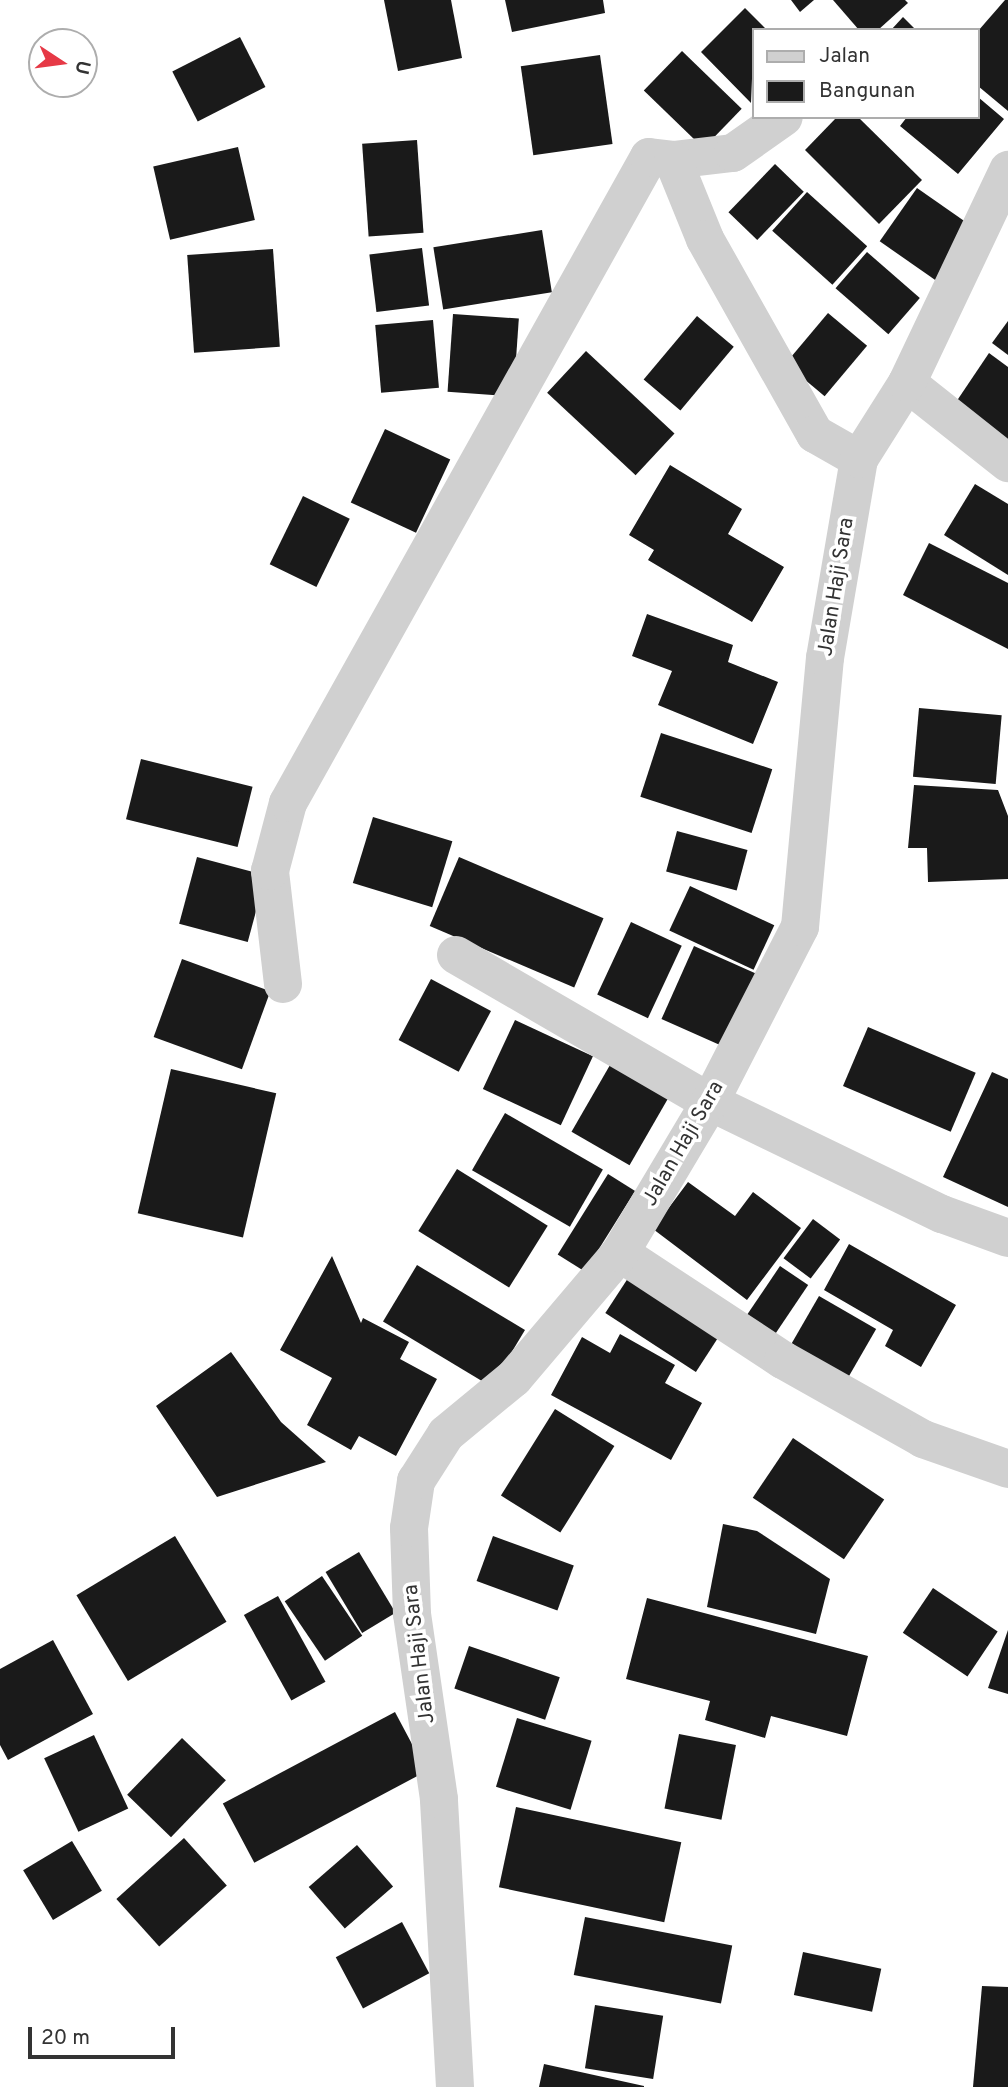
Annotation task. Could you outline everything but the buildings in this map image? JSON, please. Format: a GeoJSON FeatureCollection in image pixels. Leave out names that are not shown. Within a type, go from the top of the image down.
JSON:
{"type":"FeatureCollection","features":[{"type":"Feature","properties":{"kind":"street"},"geometry":{"type":"LineString","coordinates":[[283,984],[270,871],[297,783],[538,364],[649,157],[673,160],[733,153],[781,119]]}},
{"type":"Feature","properties":{"kind":"street"},"geometry":{"type":"LineString","coordinates":[[673,160],[705,239],[815,434],[859,458]]}},
{"type":"Feature","properties":{"kind":"street","name":"Jalan Haji Sara"},"geometry":{"type":"LineString","coordinates":[[455,2087],[439,1799],[412,1614],[409,1528],[416,1481],[446,1434],[514,1378],[620,1253],[710,1102],[800,928],[825,658],[859,458],[907,383],[1008,170]]}},
{"type":"Feature","properties":{"kind":"street"},"geometry":{"type":"LineString","coordinates":[[907,383],[1008,463]]}},
{"type":"Feature","properties":{"kind":"street"},"geometry":{"type":"LineString","coordinates":[[456,955],[710,1102],[942,1214],[1008,1238]]}},
{"type":"Feature","properties":{"kind":"street"},"geometry":{"type":"LineString","coordinates":[[620,1253],[783,1360],[922,1439],[1008,1469]]}}]}
